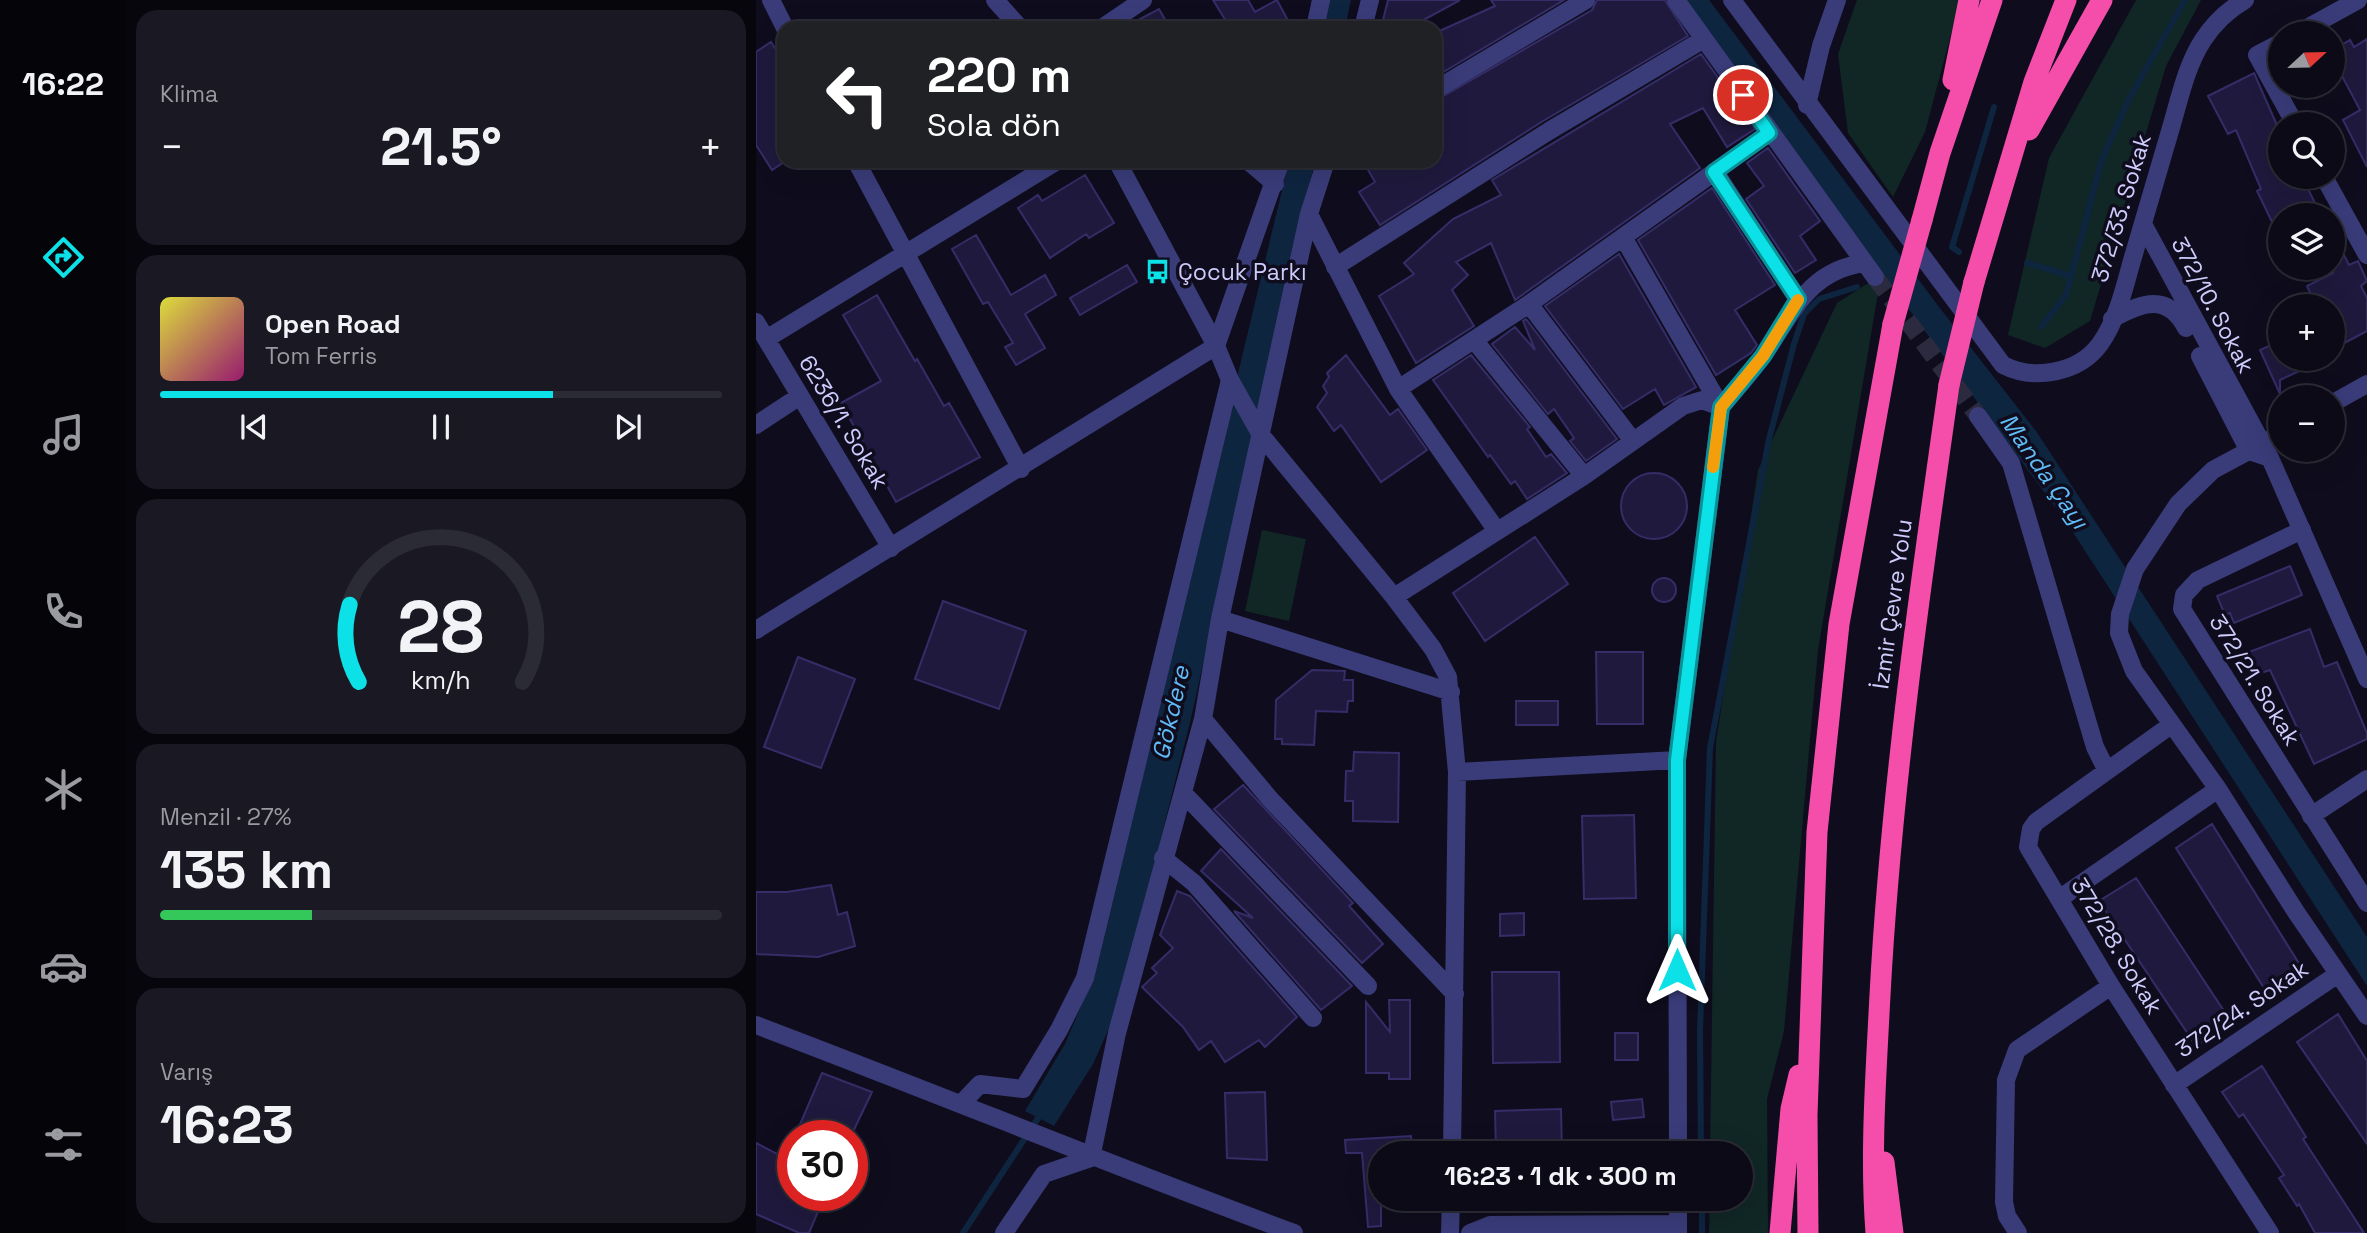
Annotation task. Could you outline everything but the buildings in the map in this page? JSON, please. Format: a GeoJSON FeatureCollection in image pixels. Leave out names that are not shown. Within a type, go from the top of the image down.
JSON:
{"type":"FeatureCollection","features":[{"type":"Feature","properties":{"kind":"highway"},"geometry":{"type":"LineString","coordinates":[[1940,153],[1969,0]]}},
{"type":"Feature","properties":{"kind":"highway","name":"İzmir Çevre Yolu"},"geometry":{"type":"LineString","coordinates":[[1808,1233],[1809,1039],[1817,832],[1839,624],[1894,324],[1940,153],[1992,0]]}},
{"type":"Feature","properties":{"kind":"highway","name":"İzmir Çevre Yolu"},"geometry":{"type":"LineString","coordinates":[[1876,1233],[1873,1186],[1876,1079],[1888,860],[1908,673],[1949,385],[1974,282],[2006,172],[2034,82],[2066,0]]}},
{"type":"Feature","properties":{"kind":"highway"},"geometry":{"type":"LineString","coordinates":[[2006,172],[2102,0]]}},
{"type":"Feature","properties":{"kind":"highway"},"geometry":{"type":"LineString","coordinates":[[1780,1233],[1791,1110],[1809,1039]]}},
{"type":"Feature","properties":{"kind":"highway"},"geometry":{"type":"LineString","coordinates":[[1876,1079],[1893,1233]]}},
{"type":"Feature","properties":{"kind":"street"},"geometry":{"type":"LineString","coordinates":[[771,0],[782,21]]}},
{"type":"Feature","properties":{"kind":"street"},"geometry":{"type":"LineString","coordinates":[[995,0],[1014,21]]}},
{"type":"Feature","properties":{"kind":"street"},"geometry":{"type":"LineString","coordinates":[[1112,21],[1143,0]]}},
{"type":"Feature","properties":{"kind":"street"},"geometry":{"type":"LineString","coordinates":[[1316,21],[1321,0]]}},
{"type":"Feature","properties":{"kind":"street"},"geometry":{"type":"LineString","coordinates":[[1365,21],[1370,0]]}},
{"type":"Feature","properties":{"kind":"street"},"geometry":{"type":"LineString","coordinates":[[1442,86],[1586,0]]}},
{"type":"Feature","properties":{"kind":"street"},"geometry":{"type":"LineString","coordinates":[[1676,0],[1870,270],[1846,265],[1798,299],[1763,356],[1721,407],[1677,760],[1678,1141]]}},
{"type":"Feature","properties":{"kind":"street"},"geometry":{"type":"LineString","coordinates":[[1732,0],[1807,105]]}},
{"type":"Feature","properties":{"kind":"street"},"geometry":{"type":"LineString","coordinates":[[1807,105],[1821,46],[1837,0]]}},
{"type":"Feature","properties":{"kind":"street","name":"372/33. Sokak"},"geometry":{"type":"LineString","coordinates":[[1807,105],[2003,365],[2014,370],[2037,373],[2070,366],[2092,353],[2101,343],[2112,318],[2136,249],[2184,85],[2202,42],[2224,15],[2245,0]]}},
{"type":"Feature","properties":{"kind":"street"},"geometry":{"type":"LineString","coordinates":[[2320,21],[2358,0]]}},
{"type":"Feature","properties":{"kind":"street"},"geometry":{"type":"LineString","coordinates":[[1335,267],[1549,131],[1704,39]]}},
{"type":"Feature","properties":{"kind":"street"},"geometry":{"type":"LineString","coordinates":[[2268,50],[2258,55],[2268,74]]}},
{"type":"Feature","properties":{"kind":"street"},"geometry":{"type":"LineString","coordinates":[[1398,389],[1529,304],[1769,133]]}},
{"type":"Feature","properties":{"kind":"street"},"geometry":{"type":"LineString","coordinates":[[860,168],[1021,469]]}},
{"type":"Feature","properties":{"kind":"street"},"geometry":{"type":"LineString","coordinates":[[766,339],[1046,168]]}},
{"type":"Feature","properties":{"kind":"street"},"geometry":{"type":"LineString","coordinates":[[1121,168],[1261,435],[1394,597],[1433,649],[1451,692],[1457,772],[1452,1141]]}},
{"type":"Feature","properties":{"kind":"street"},"geometry":{"type":"LineString","coordinates":[[1256,168],[1275,184]]}},
{"type":"Feature","properties":{"kind":"street"},"geometry":{"type":"LineString","coordinates":[[756,630],[1021,469],[1216,346],[1279,168]]}},
{"type":"Feature","properties":{"kind":"street"},"geometry":{"type":"LineString","coordinates":[[1091,1158],[1117,1033],[1163,858],[1185,794],[1203,719],[1220,619],[1309,214],[1324,168]]}},
{"type":"Feature","properties":{"kind":"street"},"geometry":{"type":"LineString","coordinates":[[1714,172],[1798,299]]}},
{"type":"Feature","properties":{"kind":"street"},"geometry":{"type":"LineString","coordinates":[[2331,189],[2367,255]]}},
{"type":"Feature","properties":{"kind":"street"},"geometry":{"type":"LineString","coordinates":[[1309,214],[1398,389],[1497,531]]}},
{"type":"Feature","properties":{"kind":"street","name":"372/10. Sokak"},"geometry":{"type":"LineString","coordinates":[[2143,225],[2302,530],[2367,679]]}},
{"type":"Feature","properties":{"kind":"street"},"geometry":{"type":"LineString","coordinates":[[1623,237],[1721,407]]}},
{"type":"Feature","properties":{"kind":"street"},"geometry":{"type":"LineString","coordinates":[[2136,249],[2145,243],[2155,248]]}},
{"type":"Feature","properties":{"kind":"street"},"geometry":{"type":"LineString","coordinates":[[1529,304],[1633,441]]}},
{"type":"Feature","properties":{"kind":"street","name":"372/10. Sokak"},"geometry":{"type":"LineString","coordinates":[[2112,318],[2138,306],[2168,306],[2178,312],[2260,451]]}},
{"type":"Feature","properties":{"kind":"street","name":"6236/1. Sokak"},"geometry":{"type":"LineString","coordinates":[[756,322],[891,548]]}},
{"type":"Feature","properties":{"kind":"street"},"geometry":{"type":"LineString","coordinates":[[1474,340],[1584,476]]}},
{"type":"Feature","properties":{"kind":"street"},"geometry":{"type":"LineString","coordinates":[[961,1103],[980,1084],[1023,1089],[1059,1030],[1085,978],[1230,380]]}},
{"type":"Feature","properties":{"kind":"street"},"geometry":{"type":"LineString","coordinates":[[2345,396],[2367,384]]}},
{"type":"Feature","properties":{"kind":"street"},"geometry":{"type":"LineString","coordinates":[[756,425],[800,396]]}},
{"type":"Feature","properties":{"kind":"street"},"geometry":{"type":"LineString","coordinates":[[1394,597],[1584,476],[1683,405],[1702,400],[1721,407]]}},
{"type":"Feature","properties":{"kind":"street"},"geometry":{"type":"LineString","coordinates":[[1978,416],[2011,463],[2095,747],[2106,769]]}},
{"type":"Feature","properties":{"kind":"street"},"geometry":{"type":"LineString","coordinates":[[2268,444],[2260,451],[2213,470],[2178,504],[2135,569],[2120,614],[2119,633],[2134,671],[2218,789],[2295,912],[2367,1016]]}},
{"type":"Feature","properties":{"kind":"street","name":"372/21. Sokak"},"geometry":{"type":"LineString","coordinates":[[2302,530],[2198,580],[2184,595],[2182,609],[2367,903]]}},
{"type":"Feature","properties":{"kind":"street"},"geometry":{"type":"LineString","coordinates":[[1220,619],[1451,692]]}},
{"type":"Feature","properties":{"kind":"street"},"geometry":{"type":"LineString","coordinates":[[1203,719],[1270,799],[1455,994]]}},
{"type":"Feature","properties":{"kind":"street","name":"372/28. Sokak"},"geometry":{"type":"LineString","coordinates":[[2171,724],[2106,769],[2031,829],[2028,847],[2111,986],[2270,1233]]}},
{"type":"Feature","properties":{"kind":"street"},"geometry":{"type":"LineString","coordinates":[[1457,772],[1677,760]]}},
{"type":"Feature","properties":{"kind":"street"},"geometry":{"type":"LineString","coordinates":[[2311,816],[2367,779]]}},
{"type":"Feature","properties":{"kind":"street"},"geometry":{"type":"LineString","coordinates":[[2059,899],[2218,789]]}},
{"type":"Feature","properties":{"kind":"street"},"geometry":{"type":"LineString","coordinates":[[1185,794],[1368,986]]}},
{"type":"Feature","properties":{"kind":"street"},"geometry":{"type":"LineString","coordinates":[[1163,858],[1194,883],[1313,1018]]}},
{"type":"Feature","properties":{"kind":"street","name":"372/24. Sokak"},"geometry":{"type":"LineString","coordinates":[[2174,1085],[2338,974]]}},
{"type":"Feature","properties":{"kind":"street"},"geometry":{"type":"LineString","coordinates":[[2018,1233],[2007,1216],[2004,1202],[2006,1080],[2010,1062],[2017,1050],[2111,986]]}},
{"type":"Feature","properties":{"kind":"street"},"geometry":{"type":"LineString","coordinates":[[756,1025],[986,1112],[1091,1158],[1294,1233]]}},
{"type":"Feature","properties":{"kind":"street"},"geometry":{"type":"LineString","coordinates":[[1004,1233],[1044,1174],[1091,1158]]}},
{"type":"Feature","properties":{"kind":"street"},"geometry":{"type":"LineString","coordinates":[[1450,1233],[1451,1211]]}},
{"type":"Feature","properties":{"kind":"street"},"geometry":{"type":"LineString","coordinates":[[1469,1233],[1490,1225],[1678,1229],[1678,1211]]}},
{"type":"Feature","properties":{"kind":"green space"},"geometry":{"type":"Polygon","coordinates":[[[1857,0],[1960,0],[1925,132],[1893,197],[1848,133],[1838,54],[1857,0]]]}},
{"type":"Feature","properties":{"kind":"green space"},"geometry":{"type":"Polygon","coordinates":[[[2136,0],[2201,0],[2166,66],[2090,321],[2045,348],[2008,335],[2049,158],[2136,0]]]}},
{"type":"Feature","properties":{"kind":"green space"},"geometry":{"type":"Polygon","coordinates":[[[1881,275],[1818,650],[1784,1031],[1767,1099],[1768,1233],[1709,1233],[1710,1211],[1753,1211],[1753,1141],[1710,1141],[1716,742],[1758,470],[1837,303],[1881,275]]]}},
{"type":"Feature","properties":{"kind":"green space"},"geometry":{"type":"Polygon","coordinates":[[[1262,530],[1306,539],[1289,621],[1245,611],[1262,530]]]}},
{"type":"Feature","properties":{"kind":"water"},"geometry":{"type":"Polygon","coordinates":[[[1327,0],[1351,0],[1346,21],[1322,21],[1327,0]]]}},
{"type":"Feature","properties":{"kind":"water","name":"Manda Çayı"},"geometry":{"type":"Polygon","coordinates":[[[1680,0],[1709,0],[1939,307],[2036,431],[2367,937],[2367,986],[2067,523],[1680,0]]]}},
{"type":"Feature","properties":{"kind":"water"},"geometry":{"type":"Polygon","coordinates":[[[1287,168],[1313,168],[1191,718],[1119,1006],[1093,1064],[1054,1126],[1025,1111],[1065,1044],[1093,978],[1287,168]]]}},
{"type":"Feature","properties":{"kind":"waterway"},"geometry":{"type":"LineString","coordinates":[[2041,327],[2066,295],[2102,159],[2129,99],[2185,0]]}},
{"type":"Feature","properties":{"kind":"waterway"},"geometry":{"type":"LineString","coordinates":[[1959,252],[1952,247],[1994,107]]}},
{"type":"Feature","properties":{"kind":"waterway"},"geometry":{"type":"LineString","coordinates":[[2027,263],[2071,276]]}},
{"type":"Feature","properties":{"kind":"waterway"},"geometry":{"type":"LineString","coordinates":[[1701,1141],[1700,1030],[1710,748],[1769,439],[1794,344],[1804,314],[1819,299],[1857,287]]}},
{"type":"Feature","properties":{"kind":"waterway","name":"Gökdere"},"geometry":{"type":"LineString","coordinates":[[963,1233],[1042,1112]]}},
{"type":"Feature","properties":{"kind":"waterway"},"geometry":{"type":"LineString","coordinates":[[1702,1211],[1702,1233]]}},
{"type":"Feature","properties":{"kind":"tunnel"},"geometry":{"type":"LineString","coordinates":[[1875,277],[1978,416]]}},
{"type":"Feature","properties":{"kind":"slow traffic"},"geometry":{"type":"LineString","coordinates":[[1713,467],[1721,407],[1763,356],[1798,300]]}},
{"type":"Feature","properties":{"kind":"place","name":"Çocuk Parkı"},"geometry":{"type":"Point","coordinates":[1158,272]}},
{"type":"Feature","properties":{"kind":"route"},"geometry":{"type":"LineString","coordinates":[[1677,970],[1677,760],[1721,407],[1763,356],[1798,299],[1714,172],[1769,133],[1743,95]]}}]}
